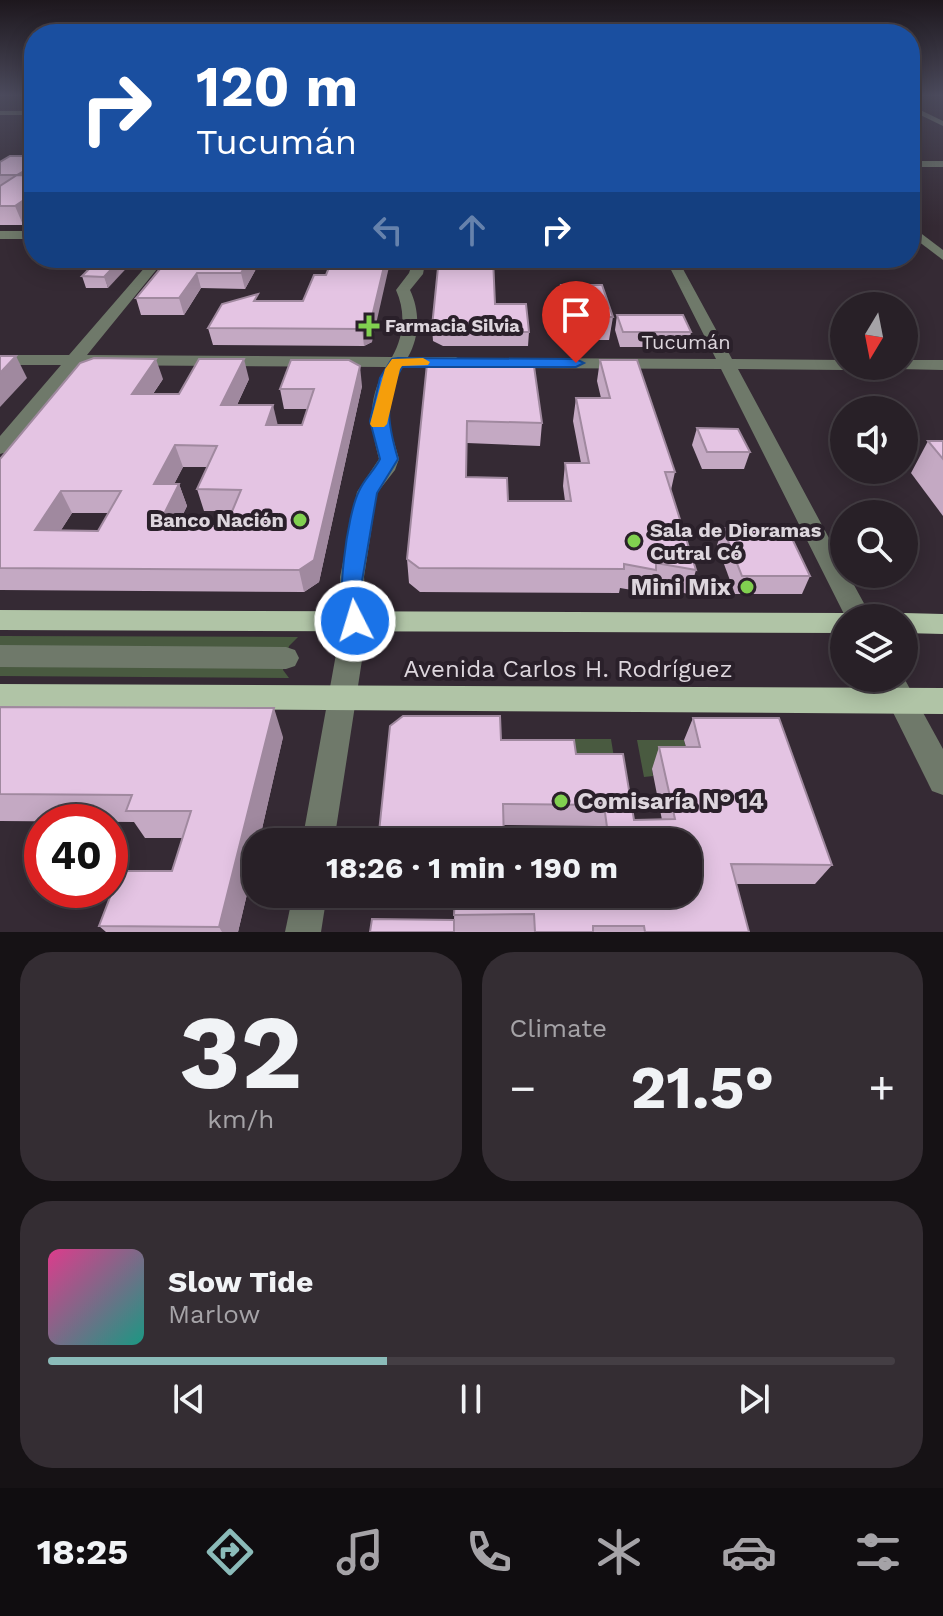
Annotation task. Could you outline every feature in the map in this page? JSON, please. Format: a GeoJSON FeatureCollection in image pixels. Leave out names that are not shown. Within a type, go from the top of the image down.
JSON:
{"type":"FeatureCollection","features":[{"type":"Feature","properties":{"kind":"main road"},"geometry":{"type":"LineString","coordinates":[[0,620],[830,623]]}},
{"type":"Feature","properties":{"kind":"main road"},"geometry":{"type":"LineString","coordinates":[[918,623],[943,624]]}},
{"type":"Feature","properties":{"kind":"main road","name":"Avenida Carlos H. Rodríguez"},"geometry":{"type":"LineString","coordinates":[[0,696],[342,698],[830,690]]}},
{"type":"Feature","properties":{"kind":"main road","name":"Avenida Carlos H. Rodríguez"},"geometry":{"type":"LineString","coordinates":[[908,692],[943,701]]}},
{"type":"Feature","properties":{"kind":"street"},"geometry":{"type":"LineString","coordinates":[[920,164],[943,164]]}},
{"type":"Feature","properties":{"kind":"street"},"geometry":{"type":"LineString","coordinates":[[0,235],[24,235]]}},
{"type":"Feature","properties":{"kind":"street"},"geometry":{"type":"LineString","coordinates":[[920,240],[943,240]]}},
{"type":"Feature","properties":{"kind":"street"},"geometry":{"type":"LineString","coordinates":[[920,242],[943,256]]}},
{"type":"Feature","properties":{"kind":"street"},"geometry":{"type":"LineString","coordinates":[[0,448],[152,268]]}},
{"type":"Feature","properties":{"kind":"street"},"geometry":{"type":"LineString","coordinates":[[320,828],[355,621],[351,581],[367,492],[383,473],[389,459],[379,421],[388,378],[407,347],[411,310],[403,288],[418,268]]}},
{"type":"Feature","properties":{"kind":"street"},"geometry":{"type":"LineString","coordinates":[[676,268],[852,604]]}},
{"type":"Feature","properties":{"kind":"street","name":"Tucumán"},"geometry":{"type":"LineString","coordinates":[[0,360],[830,365]]}},
{"type":"Feature","properties":{"kind":"street"},"geometry":{"type":"LineString","coordinates":[[918,365],[943,365]]}},
{"type":"Feature","properties":{"kind":"street"},"geometry":{"type":"LineString","coordinates":[[0,656],[286,658]]}},
{"type":"Feature","properties":{"kind":"street"},"geometry":{"type":"LineString","coordinates":[[898,692],[943,780]]}},
{"type":"Feature","properties":{"kind":"street"},"geometry":{"type":"LineString","coordinates":[[303,932],[307,908]]}},
{"type":"Feature","properties":{"kind":"green space"},"geometry":{"type":"Polygon","coordinates":[[[0,636],[298,637],[289,646],[283,670],[289,678],[0,676],[0,636]]]}},
{"type":"Feature","properties":{"kind":"green space"},"geometry":{"type":"Polygon","coordinates":[[[499,739],[611,739],[617,776],[519,762],[499,739]]]}},
{"type":"Feature","properties":{"kind":"green space"},"geometry":{"type":"Polygon","coordinates":[[[637,740],[684,740],[691,769],[652,770],[653,776],[644,777],[637,740]]]}},
{"type":"Feature","properties":{"kind":"building"},"geometry":{"type":"Polygon","coordinates":[[[10,156],[24,156],[24,171],[17,175],[0,175],[0,162],[10,156]]]}},
{"type":"Feature","properties":{"kind":"building"},"geometry":{"type":"Polygon","coordinates":[[[17,175],[24,175],[24,200],[15,206],[0,206],[0,186],[17,175]]]}},
{"type":"Feature","properties":{"kind":"building"},"geometry":{"type":"Polygon","coordinates":[[[90,268],[113,268],[104,277],[82,276],[90,268]]]}},
{"type":"Feature","properties":{"kind":"building"},"geometry":{"type":"Polygon","coordinates":[[[161,268],[244,268],[241,273],[197,273],[179,298],[136,298],[161,268]]]}},
{"type":"Feature","properties":{"kind":"building"},"geometry":{"type":"Polygon","coordinates":[[[329,268],[384,268],[370,325],[362,329],[208,328],[222,304],[258,294],[254,301],[303,301],[314,275],[326,275],[329,268]]]}},
{"type":"Feature","properties":{"kind":"building"},"geometry":{"type":"Polygon","coordinates":[[[438,268],[493,268],[495,304],[526,304],[529,332],[443,332],[432,327],[438,268]]]}},
{"type":"Feature","properties":{"kind":"building"},"geometry":{"type":"Polygon","coordinates":[[[561,285],[602,285],[613,317],[568,317],[561,285]]]}},
{"type":"Feature","properties":{"kind":"building"},"geometry":{"type":"Polygon","coordinates":[[[617,315],[683,315],[691,332],[623,332],[617,315]]]}},
{"type":"Feature","properties":{"kind":"building"},"geometry":{"type":"Polygon","coordinates":[[[0,356],[16,356],[0,373],[0,356]]]}},
{"type":"Feature","properties":{"kind":"building"},"geometry":{"type":"Polygon","coordinates":[[[94,358],[156,359],[132,394],[179,394],[199,359],[244,359],[221,405],[273,405],[266,425],[302,425],[314,389],[280,389],[291,360],[349,360],[360,366],[314,560],[299,570],[0,568],[0,459],[80,363],[94,358]],[[175,445],[154,484],[179,484],[158,526],[226,526],[241,490],[197,489],[217,446],[175,445]],[[61,491],[35,530],[98,531],[121,491],[61,491]]]}},
{"type":"Feature","properties":{"kind":"building"},"geometry":{"type":"Polygon","coordinates":[[[438,359],[533,359],[542,423],[467,421],[466,477],[507,478],[508,501],[571,501],[565,463],[589,463],[576,398],[610,398],[600,360],[637,360],[675,472],[665,472],[696,570],[656,563],[656,570],[624,564],[624,569],[419,568],[407,559],[427,364],[438,359]]]}},
{"type":"Feature","properties":{"kind":"building"},"geometry":{"type":"Polygon","coordinates":[[[697,428],[738,429],[750,452],[707,452],[697,428]]]}},
{"type":"Feature","properties":{"kind":"building"},"geometry":{"type":"Polygon","coordinates":[[[928,441],[943,441],[943,459],[928,441]]]}},
{"type":"Feature","properties":{"kind":"building"},"geometry":{"type":"Polygon","coordinates":[[[723,528],[787,528],[810,576],[742,576],[723,528]]]}},
{"type":"Feature","properties":{"kind":"building"},"geometry":{"type":"Polygon","coordinates":[[[0,707],[274,708],[219,927],[99,926],[106,908],[128,908],[128,871],[172,871],[191,811],[128,811],[132,795],[0,794],[0,707]]]}},
{"type":"Feature","properties":{"kind":"building"},"geometry":{"type":"Polygon","coordinates":[[[403,716],[500,716],[501,740],[574,740],[576,754],[623,754],[634,820],[675,819],[659,747],[700,747],[693,718],[779,718],[832,865],[731,864],[749,932],[645,932],[644,926],[593,926],[593,932],[535,932],[534,914],[454,915],[454,908],[702,908],[702,828],[607,828],[604,805],[503,804],[504,828],[379,828],[390,726],[403,716]]]}},
{"type":"Feature","properties":{"kind":"building"},"geometry":{"type":"Polygon","coordinates":[[[372,919],[454,920],[454,932],[370,932],[372,919]]]}},
{"type":"Feature","properties":{"kind":"slow traffic"},"geometry":{"type":"LineString","coordinates":[[378,424],[392,369],[398,362],[423,362]]}},
{"type":"Feature","properties":{"kind":"place","name":"Farmacia Silvia"},"geometry":{"type":"Point","coordinates":[369,326]}},
{"type":"Feature","properties":{"kind":"place","name":"Banco Nación"},"geometry":{"type":"Point","coordinates":[300,520]}},
{"type":"Feature","properties":{"kind":"place","name":"Sala de Dioramas Cutral Có"},"geometry":{"type":"Point","coordinates":[634,541]}},
{"type":"Feature","properties":{"kind":"place","name":"Mini Mix"},"geometry":{"type":"Point","coordinates":[747,587]}},
{"type":"Feature","properties":{"kind":"place","name":"Comisaría N° 14"},"geometry":{"type":"Point","coordinates":[561,801]}},
{"type":"Feature","properties":{"kind":"route"},"geometry":{"type":"LineString","coordinates":[[355,621],[351,581],[367,492],[383,473],[389,459],[379,421],[392,369],[398,362],[576,363]]}}]}
